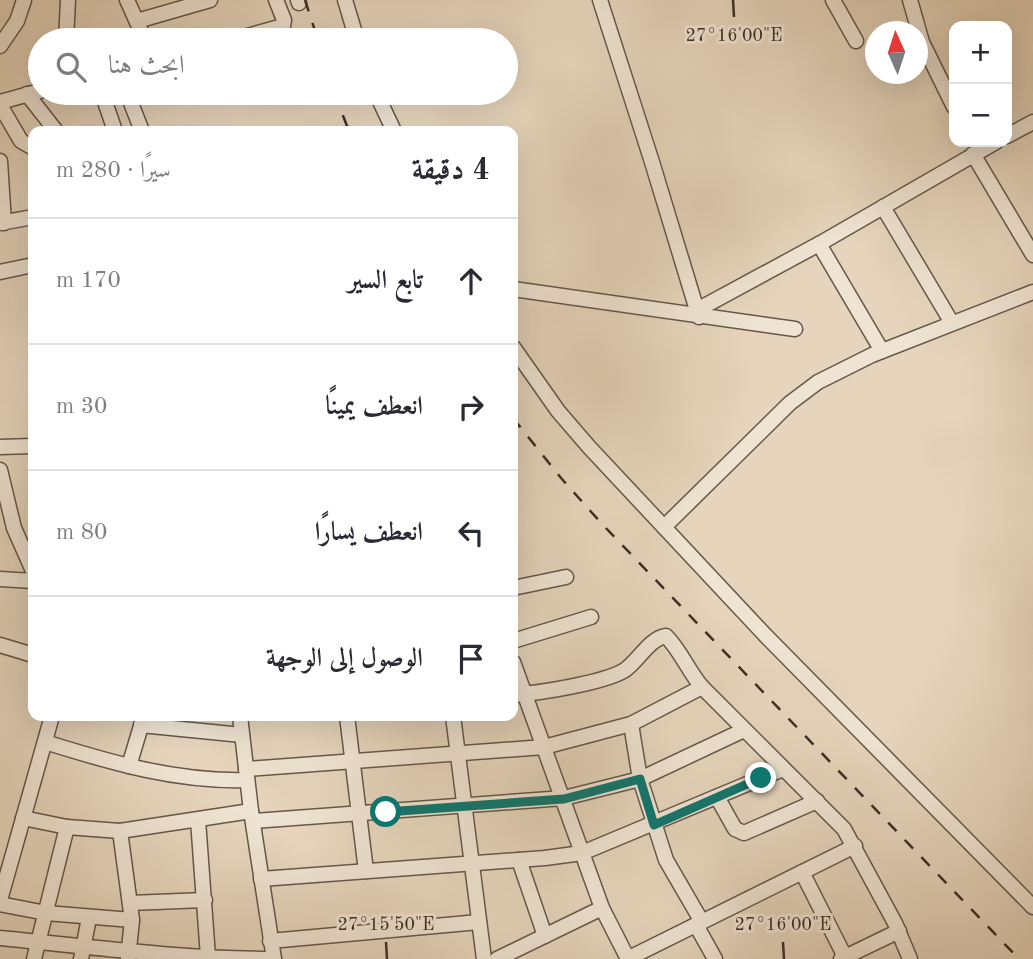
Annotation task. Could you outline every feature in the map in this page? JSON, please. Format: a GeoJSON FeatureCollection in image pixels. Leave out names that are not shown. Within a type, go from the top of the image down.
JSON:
{"type":"FeatureCollection","features":[{"type":"Feature","properties":{"kind":"street"},"geometry":{"type":"LineString","coordinates":[[0,47],[17,21],[24,0]]}},
{"type":"Feature","properties":{"kind":"street"},"geometry":{"type":"LineString","coordinates":[[67,28],[68,0]]}},
{"type":"Feature","properties":{"kind":"street"},"geometry":{"type":"LineString","coordinates":[[127,0],[140,28]]}},
{"type":"Feature","properties":{"kind":"street"},"geometry":{"type":"LineString","coordinates":[[137,21],[171,5],[210,0]]}},
{"type":"Feature","properties":{"kind":"street"},"geometry":{"type":"LineString","coordinates":[[276,0],[284,20],[283,26],[276,28]]}},
{"type":"Feature","properties":{"kind":"street"},"geometry":{"type":"LineString","coordinates":[[345,0],[353,28]]}},
{"type":"Feature","properties":{"kind":"street"},"geometry":{"type":"LineString","coordinates":[[834,0],[856,41]]}},
{"type":"Feature","properties":{"kind":"street"},"geometry":{"type":"LineString","coordinates":[[910,0],[922,42],[949,97]]}},
{"type":"Feature","properties":{"kind":"street"},"geometry":{"type":"LineString","coordinates":[[603,1],[698,313]]}},
{"type":"Feature","properties":{"kind":"street"},"geometry":{"type":"LineString","coordinates":[[28,95],[0,103],[21,141],[28,145]]}},
{"type":"Feature","properties":{"kind":"street"},"geometry":{"type":"LineString","coordinates":[[41,105],[53,126]]}},
{"type":"Feature","properties":{"kind":"street"},"geometry":{"type":"LineString","coordinates":[[106,105],[114,126]]}},
{"type":"Feature","properties":{"kind":"street"},"geometry":{"type":"LineString","coordinates":[[132,105],[140,126]]}},
{"type":"Feature","properties":{"kind":"street"},"geometry":{"type":"LineString","coordinates":[[382,105],[392,126]]}},
{"type":"Feature","properties":{"kind":"street"},"geometry":{"type":"LineString","coordinates":[[1012,133],[1033,121]]}},
{"type":"Feature","properties":{"kind":"street"},"geometry":{"type":"LineString","coordinates":[[698,313],[883,207],[974,149],[1033,255]]}},
{"type":"Feature","properties":{"kind":"street"},"geometry":{"type":"LineString","coordinates":[[0,161],[2,223],[28,218]]}},
{"type":"Feature","properties":{"kind":"street"},"geometry":{"type":"LineString","coordinates":[[883,207],[952,323]]}},
{"type":"Feature","properties":{"kind":"street"},"geometry":{"type":"LineString","coordinates":[[819,244],[882,351]]}},
{"type":"Feature","properties":{"kind":"street"},"geometry":{"type":"LineString","coordinates":[[0,272],[28,266]]}},
{"type":"Feature","properties":{"kind":"street"},"geometry":{"type":"LineString","coordinates":[[518,290],[698,313],[795,329]]}},
{"type":"Feature","properties":{"kind":"street"},"geometry":{"type":"LineString","coordinates":[[664,527],[790,403],[818,382],[882,351],[1033,292]]}},
{"type":"Feature","properties":{"kind":"street"},"geometry":{"type":"LineString","coordinates":[[518,354],[573,430],[765,635],[1033,907]]}},
{"type":"Feature","properties":{"kind":"street"},"geometry":{"type":"LineString","coordinates":[[0,447],[28,446]]}},
{"type":"Feature","properties":{"kind":"street"},"geometry":{"type":"LineString","coordinates":[[1,475],[14,528],[28,560]]}},
{"type":"Feature","properties":{"kind":"street"},"geometry":{"type":"LineString","coordinates":[[518,587],[566,576]]}},
{"type":"Feature","properties":{"kind":"street"},"geometry":{"type":"LineString","coordinates":[[0,579],[28,581]]}},
{"type":"Feature","properties":{"kind":"street"},"geometry":{"type":"LineString","coordinates":[[518,639],[591,617]]}},
{"type":"Feature","properties":{"kind":"street"},"geometry":{"type":"LineString","coordinates":[[855,846],[699,923],[648,954],[628,959],[602,908],[544,747],[519,695],[616,674],[632,664],[662,636],[666,636],[676,646],[686,667],[702,687],[844,829],[855,846],[899,931],[910,959]]}},
{"type":"Feature","properties":{"kind":"street"},"geometry":{"type":"LineString","coordinates":[[0,645],[28,653]]}},
{"type":"Feature","properties":{"kind":"street"},"geometry":{"type":"LineString","coordinates":[[46,742],[129,766],[180,778],[203,780],[353,761],[544,747],[631,724],[702,687]]}},
{"type":"Feature","properties":{"kind":"street"},"geometry":{"type":"LineString","coordinates":[[51,721],[0,902],[46,914],[132,920]]}},
{"type":"Feature","properties":{"kind":"street"},"geometry":{"type":"LineString","coordinates":[[129,766],[142,721],[242,735]]}},
{"type":"Feature","properties":{"kind":"street"},"geometry":{"type":"LineString","coordinates":[[0,938],[39,942],[83,953],[274,959],[252,816],[241,721]]}},
{"type":"Feature","properties":{"kind":"street"},"geometry":{"type":"LineString","coordinates":[[348,721],[366,871]]}},
{"type":"Feature","properties":{"kind":"street"},"geometry":{"type":"LineString","coordinates":[[454,721],[484,959]]}},
{"type":"Feature","properties":{"kind":"street"},"geometry":{"type":"LineString","coordinates":[[631,724],[640,779],[654,825],[671,870],[715,959]]}},
{"type":"Feature","properties":{"kind":"street"},"geometry":{"type":"LineString","coordinates":[[23,818],[67,827],[120,831],[198,820],[252,816],[360,814],[564,799],[640,779],[744,730]]}},
{"type":"Feature","properties":{"kind":"street"},"geometry":{"type":"LineString","coordinates":[[261,879],[582,853],[783,769]]}},
{"type":"Feature","properties":{"kind":"street"},"geometry":{"type":"LineString","coordinates":[[717,797],[735,829],[744,833],[817,800]]}},
{"type":"Feature","properties":{"kind":"street"},"geometry":{"type":"LineString","coordinates":[[198,820],[208,957]]}},
{"type":"Feature","properties":{"kind":"street"},"geometry":{"type":"LineString","coordinates":[[34,959],[67,827]]}},
{"type":"Feature","properties":{"kind":"street"},"geometry":{"type":"LineString","coordinates":[[120,831],[132,920],[129,955]]}},
{"type":"Feature","properties":{"kind":"street"},"geometry":{"type":"LineString","coordinates":[[519,860],[545,936]]}},
{"type":"Feature","properties":{"kind":"street"},"geometry":{"type":"LineString","coordinates":[[802,872],[843,958],[899,931]]}},
{"type":"Feature","properties":{"kind":"street"},"geometry":{"type":"LineString","coordinates":[[130,902],[205,900]]}},
{"type":"Feature","properties":{"kind":"street"},"geometry":{"type":"LineString","coordinates":[[497,959],[602,908]]}},
{"type":"Feature","properties":{"kind":"street"},"geometry":{"type":"LineString","coordinates":[[83,953],[89,918]]}},
{"type":"Feature","properties":{"kind":"street"},"geometry":{"type":"LineString","coordinates":[[270,941],[479,922]]}},
{"type":"Feature","properties":{"kind":"railway"},"geometry":{"type":"LineString","coordinates":[[305,0],[314,28]]}},
{"type":"Feature","properties":{"kind":"railway"},"geometry":{"type":"LineString","coordinates":[[339,105],[347,126]]}},
{"type":"Feature","properties":{"kind":"railway"},"geometry":{"type":"LineString","coordinates":[[518,424],[602,524],[1019,959]]}},
{"type":"Feature","properties":{"kind":"route"},"geometry":{"type":"LineString","coordinates":[[386,812],[564,799],[640,779],[654,825],[761,778]]}}]}
